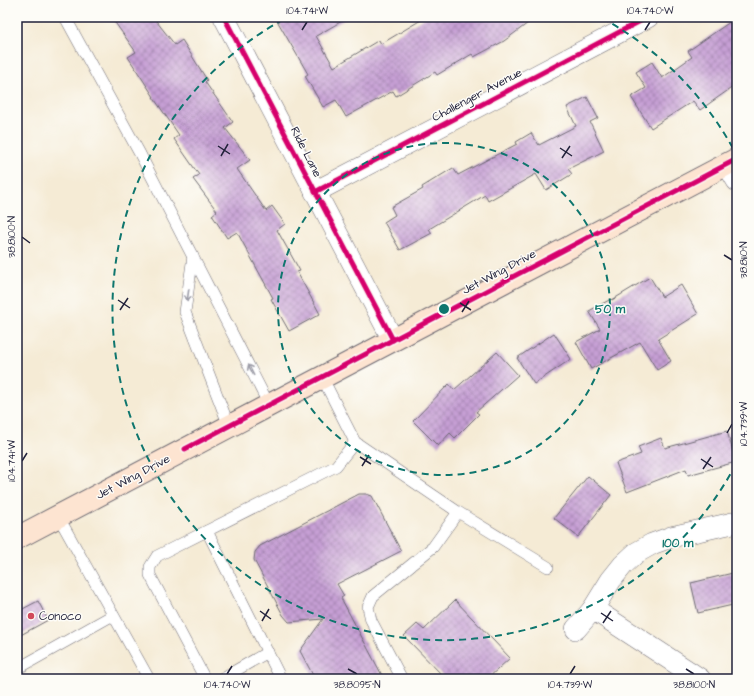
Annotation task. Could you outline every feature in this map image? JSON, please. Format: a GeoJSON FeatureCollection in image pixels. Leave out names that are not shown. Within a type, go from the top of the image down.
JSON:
{"type":"FeatureCollection","features":[{"type":"Feature","properties":{"kind":"main road","name":"Jet Wing Drive"},"geometry":{"type":"LineString","coordinates":[[17,538],[393,340],[734,168]]}},
{"type":"Feature","properties":{"kind":"street","name":"Ride Lane"},"geometry":{"type":"LineString","coordinates":[[224,17],[393,340]]}},
{"type":"Feature","properties":{"kind":"street","name":"Challenger Avenue"},"geometry":{"type":"LineString","coordinates":[[315,192],[648,17]]}},
{"type":"Feature","properties":{"kind":"street"},"geometry":{"type":"LineString","coordinates":[[576,629],[593,609],[611,580],[623,565],[636,553],[652,544],[671,537],[737,522]]}},
{"type":"Feature","properties":{"kind":"street"},"geometry":{"type":"LineString","coordinates":[[593,609],[700,679]]}},
{"type":"Feature","properties":{"kind":"lane"},"geometry":{"type":"LineString","coordinates":[[65,17],[140,154],[269,405]]}},
{"type":"Feature","properties":{"kind":"lane"},"geometry":{"type":"LineString","coordinates":[[193,256],[185,312],[229,426]]}},
{"type":"Feature","properties":{"kind":"lane"},"geometry":{"type":"LineString","coordinates":[[322,377],[356,442],[458,512],[548,567]]}},
{"type":"Feature","properties":{"kind":"lane"},"geometry":{"type":"LineString","coordinates":[[206,679],[150,576],[150,567],[157,556],[336,466],[356,442]]}},
{"type":"Feature","properties":{"kind":"lane"},"geometry":{"type":"LineString","coordinates":[[402,679],[371,620],[368,607],[373,596],[433,547],[458,512]]}},
{"type":"Feature","properties":{"kind":"lane"},"geometry":{"type":"LineString","coordinates":[[58,516],[149,679]]}},
{"type":"Feature","properties":{"kind":"lane"},"geometry":{"type":"LineString","coordinates":[[207,531],[281,679]]}},
{"type":"Feature","properties":{"kind":"lane"},"geometry":{"type":"LineString","coordinates":[[17,669],[113,615]]}},
{"type":"Feature","properties":{"kind":"lane"},"geometry":{"type":"LineString","coordinates":[[221,679],[268,652]]}},
{"type":"Feature","properties":{"kind":"building"},"geometry":{"type":"Polygon","coordinates":[[[111,17],[153,17],[175,45],[182,40],[207,80],[205,82],[233,122],[225,128],[250,160],[237,169],[266,211],[272,206],[285,224],[277,230],[300,271],[297,272],[320,314],[289,331],[237,232],[227,238],[212,215],[217,211],[193,179],[199,175],[174,139],[179,135],[128,57],[136,52],[111,17]]]}},
{"type":"Feature","properties":{"kind":"building"},"geometry":{"type":"Polygon","coordinates":[[[275,17],[349,17],[316,36],[334,67],[379,40],[381,44],[426,17],[536,17],[504,41],[474,57],[472,54],[437,75],[435,72],[396,96],[393,91],[346,117],[336,100],[323,107],[305,76],[308,74],[275,17]]]}},
{"type":"Feature","properties":{"kind":"building"},"geometry":{"type":"Polygon","coordinates":[[[737,17],[737,84],[700,110],[693,101],[651,128],[631,97],[646,88],[636,72],[652,62],[662,78],[692,57],[688,51],[737,17]]]}},
{"type":"Feature","properties":{"kind":"building"},"geometry":{"type":"Polygon","coordinates":[[[587,97],[598,118],[590,122],[604,151],[568,169],[572,174],[546,190],[536,174],[488,201],[485,195],[429,229],[432,233],[400,250],[384,222],[395,215],[391,207],[423,189],[422,187],[453,168],[458,175],[517,144],[516,142],[531,133],[539,145],[576,126],[567,107],[587,97]]]}},
{"type":"Feature","properties":{"kind":"building"},"geometry":{"type":"Polygon","coordinates":[[[650,277],[662,297],[681,285],[698,314],[658,339],[671,361],[657,370],[640,342],[591,369],[576,342],[600,329],[589,311],[611,299],[612,300],[650,277]]]}},
{"type":"Feature","properties":{"kind":"building"},"geometry":{"type":"Polygon","coordinates":[[[554,333],[571,359],[534,384],[517,358],[554,333]]]}},
{"type":"Feature","properties":{"kind":"building"},"geometry":{"type":"Polygon","coordinates":[[[497,352],[518,375],[476,412],[479,414],[455,438],[450,433],[438,446],[413,421],[449,384],[454,390],[497,352]]]}},
{"type":"Feature","properties":{"kind":"building"},"geometry":{"type":"Polygon","coordinates":[[[727,431],[736,462],[688,475],[686,469],[627,492],[616,463],[641,454],[638,447],[661,438],[665,448],[727,431]]]}},
{"type":"Feature","properties":{"kind":"building"},"geometry":{"type":"Polygon","coordinates":[[[588,476],[611,495],[578,537],[554,518],[588,476]]]}},
{"type":"Feature","properties":{"kind":"building"},"geometry":{"type":"Polygon","coordinates":[[[359,494],[372,496],[401,551],[337,584],[344,596],[341,598],[384,679],[315,679],[300,651],[323,619],[289,622],[283,615],[254,560],[255,552],[260,546],[359,494]]]}},
{"type":"Feature","properties":{"kind":"building"},"geometry":{"type":"Polygon","coordinates":[[[737,572],[737,604],[698,613],[691,583],[737,572]]]}},
{"type":"Feature","properties":{"kind":"building"},"geometry":{"type":"Polygon","coordinates":[[[455,600],[510,658],[487,679],[446,679],[404,636],[417,624],[424,630],[455,600]]]}},
{"type":"Feature","properties":{"kind":"building","name":"Conoco"},"geometry":{"type":"Polygon","coordinates":[[[38,601],[48,620],[17,637],[17,612],[38,601]]]}},
{"type":"Feature","properties":{"kind":"cycle path"},"geometry":{"type":"LineString","coordinates":[[224,17],[393,340]]}},
{"type":"Feature","properties":{"kind":"cycle path"},"geometry":{"type":"LineString","coordinates":[[315,192],[648,17]]}},
{"type":"Feature","properties":{"kind":"cycle path"},"geometry":{"type":"LineString","coordinates":[[185,449],[737,159]]}},
{"type":"Feature","properties":{"kind":"place","name":"Conoco"},"geometry":{"type":"Point","coordinates":[31,616]}}]}
